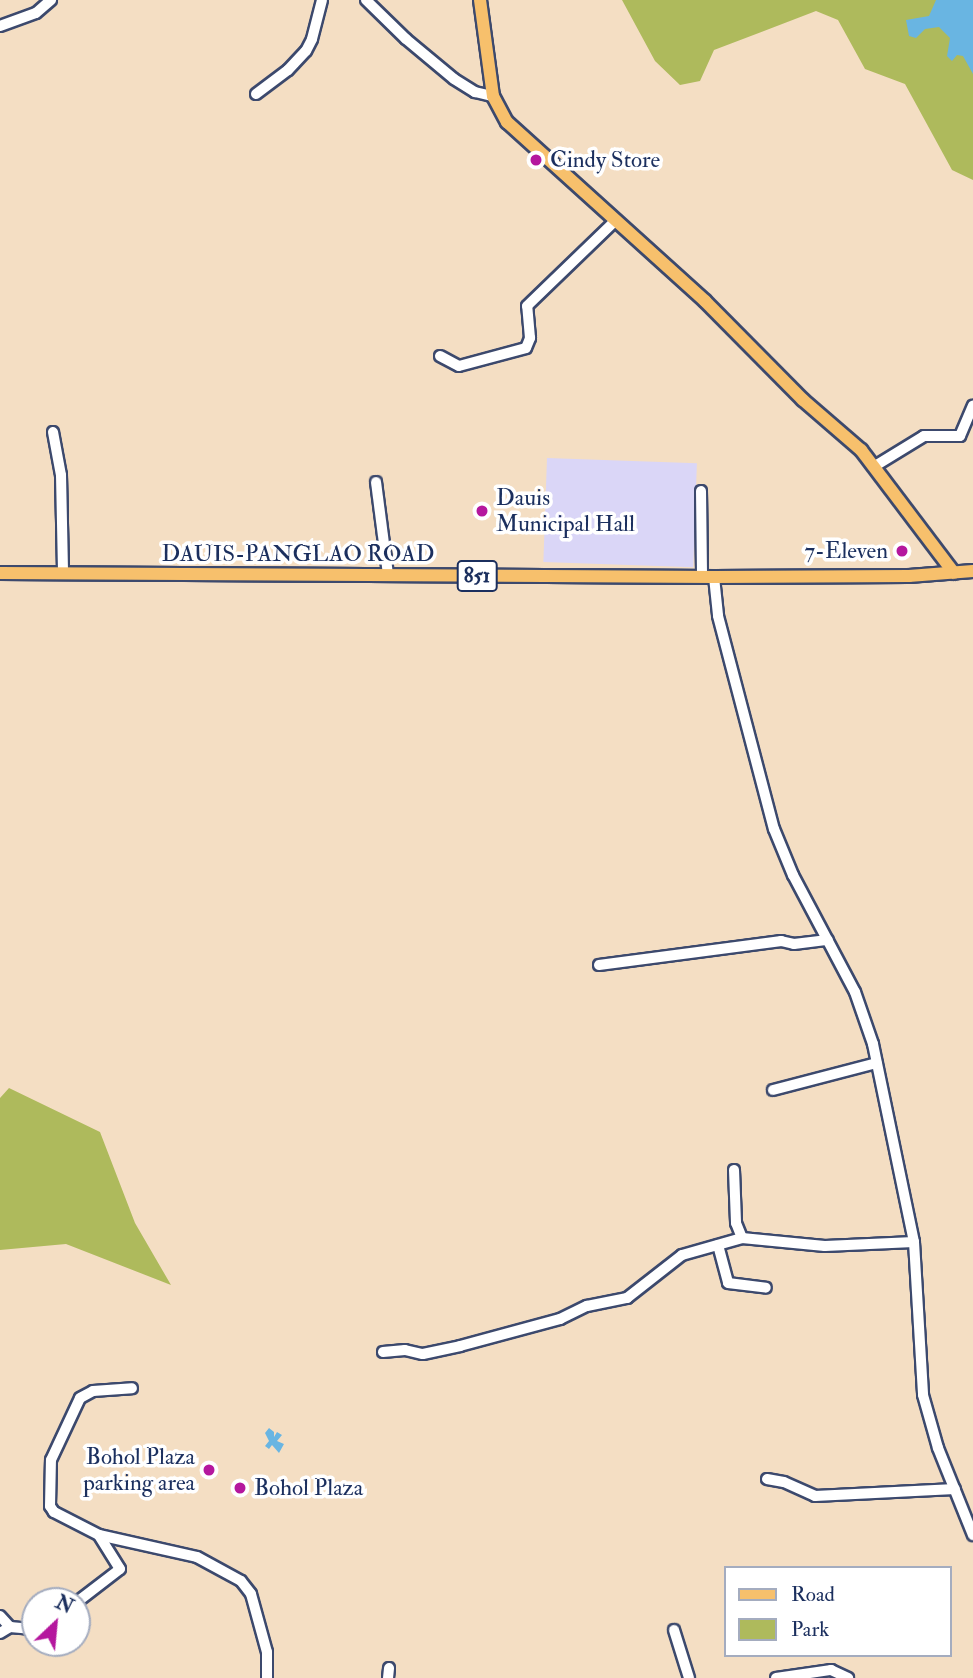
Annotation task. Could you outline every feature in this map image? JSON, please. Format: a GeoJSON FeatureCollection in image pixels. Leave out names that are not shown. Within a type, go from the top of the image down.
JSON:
{"type":"FeatureCollection","features":[{"type":"Feature","properties":{"kind":"main road"},"geometry":{"type":"LineString","coordinates":[[480,0],[492,96],[507,122],[705,301],[875,466],[954,573]]}},
{"type":"Feature","properties":{"kind":"main road","name":"DAUIS-PANGLAO ROAD"},"geometry":{"type":"LineString","coordinates":[[0,573],[708,577],[973,571]]}},
{"type":"Feature","properties":{"kind":"street"},"geometry":{"type":"LineString","coordinates":[[0,26],[36,13],[51,0]]}},
{"type":"Feature","properties":{"kind":"street"},"geometry":{"type":"LineString","coordinates":[[256,93],[288,70],[306,51],[312,39],[322,0]]}},
{"type":"Feature","properties":{"kind":"street"},"geometry":{"type":"LineString","coordinates":[[366,0],[406,39],[454,79],[475,92],[492,96]]}},
{"type":"Feature","properties":{"kind":"street"},"geometry":{"type":"LineString","coordinates":[[440,355],[459,366],[526,348],[530,338],[527,306],[615,222]]}},
{"type":"Feature","properties":{"kind":"street"},"geometry":{"type":"LineString","coordinates":[[875,466],[924,436],[960,436],[973,407]]}},
{"type":"Feature","properties":{"kind":"street"},"geometry":{"type":"LineString","coordinates":[[53,432],[61,475],[63,574]]}},
{"type":"Feature","properties":{"kind":"street"},"geometry":{"type":"LineString","coordinates":[[376,482],[388,575]]}},
{"type":"Feature","properties":{"kind":"street"},"geometry":{"type":"LineString","coordinates":[[701,491],[708,577],[774,829],[793,874],[855,992],[877,1063],[914,1242],[923,1395],[937,1448],[973,1535]]}},
{"type":"Feature","properties":{"kind":"street"},"geometry":{"type":"LineString","coordinates":[[599,965],[781,941],[794,944],[828,940]]}},
{"type":"Feature","properties":{"kind":"street"},"geometry":{"type":"LineString","coordinates":[[773,1090],[877,1063]]}},
{"type":"Feature","properties":{"kind":"street"},"geometry":{"type":"LineString","coordinates":[[734,1170],[736,1223],[742,1238]]}},
{"type":"Feature","properties":{"kind":"street"},"geometry":{"type":"LineString","coordinates":[[383,1352],[405,1350],[423,1354],[460,1346],[560,1319],[587,1306],[627,1298],[682,1255],[742,1238],[825,1246],[914,1242]]}},
{"type":"Feature","properties":{"kind":"street"},"geometry":{"type":"LineString","coordinates":[[718,1245],[728,1283],[766,1288]]}},
{"type":"Feature","properties":{"kind":"street"},"geometry":{"type":"LineString","coordinates":[[132,1388],[93,1391],[80,1398],[51,1460],[50,1506],[54,1512],[99,1535],[197,1557],[241,1581],[251,1594],[264,1640],[267,1678]]}},
{"type":"Feature","properties":{"kind":"street"},"geometry":{"type":"LineString","coordinates":[[767,1479],[784,1482],[815,1496],[955,1489]]}},
{"type":"Feature","properties":{"kind":"street"},"geometry":{"type":"LineString","coordinates":[[91,1591],[120,1569],[99,1535]]}},
{"type":"Feature","properties":{"kind":"street"},"geometry":{"type":"LineString","coordinates":[[0,1616],[10,1627]]}},
{"type":"Feature","properties":{"kind":"street"},"geometry":{"type":"LineString","coordinates":[[0,1633],[10,1627],[21,1628]]}},
{"type":"Feature","properties":{"kind":"street"},"geometry":{"type":"LineString","coordinates":[[674,1630],[689,1678]]}},
{"type":"Feature","properties":{"kind":"street"},"geometry":{"type":"LineString","coordinates":[[775,1678],[831,1670],[848,1678]]}},
{"type":"Feature","properties":{"kind":"shaded area"},"geometry":{"type":"Polygon","coordinates":[[[547,458],[697,463],[693,567],[543,562],[547,458]]]}},
{"type":"Feature","properties":{"kind":"green space"},"geometry":{"type":"Polygon","coordinates":[[[622,0],[943,0],[973,61],[973,180],[952,170],[905,84],[865,69],[838,20],[816,11],[714,50],[700,81],[680,85],[655,61],[622,0]]]}},
{"type":"Feature","properties":{"kind":"green space"},"geometry":{"type":"Polygon","coordinates":[[[9,1088],[100,1132],[135,1223],[171,1285],[66,1244],[0,1250],[0,1098],[9,1088]]]}},
{"type":"Feature","properties":{"kind":"water"},"geometry":{"type":"Polygon","coordinates":[[[936,0],[973,0],[973,74],[963,56],[957,55],[952,61],[947,56],[950,38],[939,27],[925,29],[916,38],[909,36],[906,20],[929,16],[936,0]]]}},
{"type":"Feature","properties":{"kind":"water"},"geometry":{"type":"Polygon","coordinates":[[[269,1428],[274,1432],[274,1437],[277,1432],[282,1435],[277,1441],[284,1444],[279,1453],[272,1445],[269,1449],[265,1446],[269,1441],[265,1433],[269,1428]]]}},
{"type":"Feature","properties":{"kind":"place","name":"Cindy Store"},"geometry":{"type":"Point","coordinates":[536,160]}},
{"type":"Feature","properties":{"kind":"place","name":"Dauis Municipal Hall"},"geometry":{"type":"Point","coordinates":[482,511]}},
{"type":"Feature","properties":{"kind":"place","name":"7-Eleven"},"geometry":{"type":"Point","coordinates":[902,551]}},
{"type":"Feature","properties":{"kind":"place","name":"Bohol Plaza parking area"},"geometry":{"type":"Point","coordinates":[209,1470]}},
{"type":"Feature","properties":{"kind":"place","name":"Bohol Plaza"},"geometry":{"type":"Point","coordinates":[240,1488]}}]}
